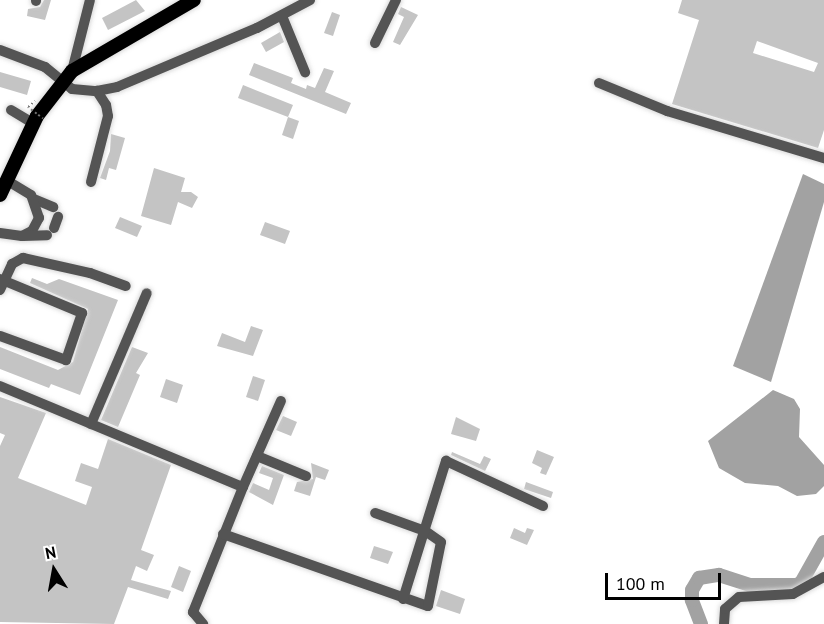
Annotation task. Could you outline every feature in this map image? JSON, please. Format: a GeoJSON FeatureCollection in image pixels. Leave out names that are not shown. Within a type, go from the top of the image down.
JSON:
{"type":"FeatureCollection","features":[{"type":"Feature","properties":{"kind":"main road"},"geometry":{"type":"LineString","coordinates":[[2,188],[61,82],[72,71],[194,0]]}},
{"type":"Feature","properties":{"kind":"street"},"geometry":{"type":"LineString","coordinates":[[72,71],[90,0]]}},
{"type":"Feature","properties":{"kind":"street"},"geometry":{"type":"LineString","coordinates":[[0,50],[45,67],[61,82],[79,92],[97,91],[117,87],[282,16],[310,0]]}},
{"type":"Feature","properties":{"kind":"street"},"geometry":{"type":"LineString","coordinates":[[375,43],[396,0]]}},
{"type":"Feature","properties":{"kind":"street"},"geometry":{"type":"LineString","coordinates":[[282,16],[305,72]]}},
{"type":"Feature","properties":{"kind":"street"},"geometry":{"type":"LineString","coordinates":[[599,83],[667,111],[824,158]]}},
{"type":"Feature","properties":{"kind":"street"},"geometry":{"type":"LineString","coordinates":[[91,182],[108,116],[97,91]]}},
{"type":"Feature","properties":{"kind":"street"},"geometry":{"type":"LineString","coordinates":[[11,110],[38,121]]}},
{"type":"Feature","properties":{"kind":"street"},"geometry":{"type":"LineString","coordinates":[[0,233],[22,236],[51,231],[56,212],[34,199],[2,188]]}},
{"type":"Feature","properties":{"kind":"street"},"geometry":{"type":"LineString","coordinates":[[22,236],[38,221],[34,199]]}},
{"type":"Feature","properties":{"kind":"street"},"geometry":{"type":"LineString","coordinates":[[0,336],[66,360],[82,313],[1,283],[12,264],[23,258],[90,273],[126,286]]}},
{"type":"Feature","properties":{"kind":"street"},"geometry":{"type":"LineString","coordinates":[[91,424],[147,293]]}},
{"type":"Feature","properties":{"kind":"street"},"geometry":{"type":"LineString","coordinates":[[0,386],[243,488]]}},
{"type":"Feature","properties":{"kind":"street"},"geometry":{"type":"LineString","coordinates":[[197,622],[193,612],[223,534],[281,401]]}},
{"type":"Feature","properties":{"kind":"street"},"geometry":{"type":"LineString","coordinates":[[257,456],[306,476]]}},
{"type":"Feature","properties":{"kind":"street"},"geometry":{"type":"LineString","coordinates":[[403,599],[446,461],[543,506]]}},
{"type":"Feature","properties":{"kind":"street"},"geometry":{"type":"LineString","coordinates":[[223,534],[424,607],[429,604],[442,545],[425,531],[375,513]]}},
{"type":"Feature","properties":{"kind":"street"},"geometry":{"type":"LineString","coordinates":[[724,624],[725,609],[739,597],[793,594],[824,577]]}},
{"type":"Feature","properties":{"kind":"path"},"geometry":{"type":"LineString","coordinates":[[28,107],[38,121]]}},
{"type":"Feature","properties":{"kind":"shaded area"},"geometry":{"type":"Polygon","coordinates":[[[803,174],[824,184],[824,202],[771,382],[733,366],[803,174]]]}},
{"type":"Feature","properties":{"kind":"shaded area"},"geometry":{"type":"Polygon","coordinates":[[[773,390],[794,399],[800,409],[799,437],[824,465],[824,486],[816,494],[797,496],[778,486],[745,483],[719,468],[708,441],[773,390]]]}},
{"type":"Feature","properties":{"kind":"building"},"geometry":{"type":"Polygon","coordinates":[[[44,0],[51,0],[45,20],[27,16],[28,9],[40,7],[44,0]]]}},
{"type":"Feature","properties":{"kind":"building"},"geometry":{"type":"Polygon","coordinates":[[[136,0],[145,11],[108,30],[102,18],[136,0]]]}},
{"type":"Feature","properties":{"kind":"building"},"geometry":{"type":"Polygon","coordinates":[[[682,0],[824,0],[824,130],[818,148],[672,104],[699,20],[678,13],[682,0]],[[757,41],[753,53],[814,72],[818,63],[757,41]]]}},
{"type":"Feature","properties":{"kind":"building"},"geometry":{"type":"Polygon","coordinates":[[[401,7],[418,15],[400,45],[393,42],[404,17],[398,14],[401,7]]]}},
{"type":"Feature","properties":{"kind":"building"},"geometry":{"type":"Polygon","coordinates":[[[332,12],[340,15],[333,36],[324,33],[332,12]]]}},
{"type":"Feature","properties":{"kind":"building"},"geometry":{"type":"Polygon","coordinates":[[[280,32],[284,42],[266,52],[261,43],[280,32]]]}},
{"type":"Feature","properties":{"kind":"building"},"geometry":{"type":"Polygon","coordinates":[[[254,63],[293,78],[291,83],[306,89],[307,85],[315,88],[324,68],[334,71],[325,92],[351,103],[346,114],[249,75],[254,63]]]}},
{"type":"Feature","properties":{"kind":"building"},"geometry":{"type":"Polygon","coordinates":[[[0,72],[31,81],[27,95],[0,87],[0,72]]]}},
{"type":"Feature","properties":{"kind":"building"},"geometry":{"type":"Polygon","coordinates":[[[243,85],[293,105],[288,117],[238,98],[243,85]]]}},
{"type":"Feature","properties":{"kind":"building"},"geometry":{"type":"Polygon","coordinates":[[[288,117],[299,121],[293,139],[282,135],[288,117]]]}},
{"type":"Feature","properties":{"kind":"building"},"geometry":{"type":"Polygon","coordinates":[[[111,134],[125,138],[116,170],[109,168],[106,180],[100,178],[110,151],[111,134]]]}},
{"type":"Feature","properties":{"kind":"building"},"geometry":{"type":"Polygon","coordinates":[[[154,168],[185,178],[181,192],[191,192],[198,197],[192,208],[178,202],[171,225],[141,216],[154,168]]]}},
{"type":"Feature","properties":{"kind":"building"},"geometry":{"type":"Polygon","coordinates":[[[120,217],[142,226],[137,237],[115,228],[120,217]]]}},
{"type":"Feature","properties":{"kind":"building"},"geometry":{"type":"Polygon","coordinates":[[[265,222],[290,231],[285,244],[260,235],[265,222]]]}},
{"type":"Feature","properties":{"kind":"building"},"geometry":{"type":"Polygon","coordinates":[[[32,278],[47,284],[59,279],[118,300],[80,395],[51,384],[49,388],[0,369],[0,347],[58,370],[73,362],[88,309],[30,283],[32,278]]]}},
{"type":"Feature","properties":{"kind":"building"},"geometry":{"type":"Polygon","coordinates":[[[251,326],[263,330],[253,356],[217,346],[222,333],[245,342],[251,326]]]}},
{"type":"Feature","properties":{"kind":"building"},"geometry":{"type":"Polygon","coordinates":[[[132,347],[148,353],[136,373],[140,375],[118,427],[101,420],[132,347]]]}},
{"type":"Feature","properties":{"kind":"building"},"geometry":{"type":"Polygon","coordinates":[[[253,376],[265,380],[258,401],[246,397],[253,376]]]}},
{"type":"Feature","properties":{"kind":"building"},"geometry":{"type":"Polygon","coordinates":[[[166,379],[183,385],[177,403],[160,397],[166,379]]]}},
{"type":"Feature","properties":{"kind":"building"},"geometry":{"type":"Polygon","coordinates":[[[0,397],[46,413],[18,478],[86,505],[92,487],[75,481],[81,463],[98,469],[108,439],[171,465],[141,550],[154,555],[147,571],[136,566],[131,580],[171,591],[168,599],[128,587],[114,624],[0,622],[0,446],[5,435],[0,433],[0,397]]]}},
{"type":"Feature","properties":{"kind":"building"},"geometry":{"type":"Polygon","coordinates":[[[283,416],[297,422],[291,436],[276,430],[283,416]]]}},
{"type":"Feature","properties":{"kind":"building"},"geometry":{"type":"Polygon","coordinates":[[[456,417],[480,429],[476,441],[451,434],[456,417]]]}},
{"type":"Feature","properties":{"kind":"building"},"geometry":{"type":"Polygon","coordinates":[[[537,450],[554,457],[546,475],[540,473],[542,468],[532,463],[537,450]]]}},
{"type":"Feature","properties":{"kind":"building"},"geometry":{"type":"Polygon","coordinates":[[[452,452],[480,464],[484,456],[491,459],[485,471],[451,455],[452,452]]]}},
{"type":"Feature","properties":{"kind":"building"},"geometry":{"type":"Polygon","coordinates":[[[311,463],[329,470],[325,480],[316,477],[310,496],[294,491],[297,482],[313,479],[311,463]]]}},
{"type":"Feature","properties":{"kind":"building"},"geometry":{"type":"Polygon","coordinates":[[[262,466],[284,475],[273,505],[249,492],[253,483],[269,490],[273,478],[259,473],[262,466]]]}},
{"type":"Feature","properties":{"kind":"building"},"geometry":{"type":"Polygon","coordinates":[[[526,482],[553,492],[551,498],[524,489],[526,482]]]}},
{"type":"Feature","properties":{"kind":"building"},"geometry":{"type":"Polygon","coordinates":[[[514,528],[525,533],[527,528],[534,530],[527,545],[510,538],[514,528]]]}},
{"type":"Feature","properties":{"kind":"building"},"geometry":{"type":"Polygon","coordinates":[[[374,546],[393,552],[388,564],[370,558],[374,546]]]}},
{"type":"Feature","properties":{"kind":"building"},"geometry":{"type":"Polygon","coordinates":[[[179,566],[191,571],[183,592],[171,587],[179,566]]]}},
{"type":"Feature","properties":{"kind":"building"},"geometry":{"type":"Polygon","coordinates":[[[441,590],[465,599],[460,614],[436,606],[441,590]]]}},
{"type":"Feature","properties":{"kind":"waterway"},"geometry":{"type":"LineString","coordinates":[[701,624],[692,600],[692,590],[699,578],[719,575],[750,585],[796,585],[801,583],[824,542]]}}]}
